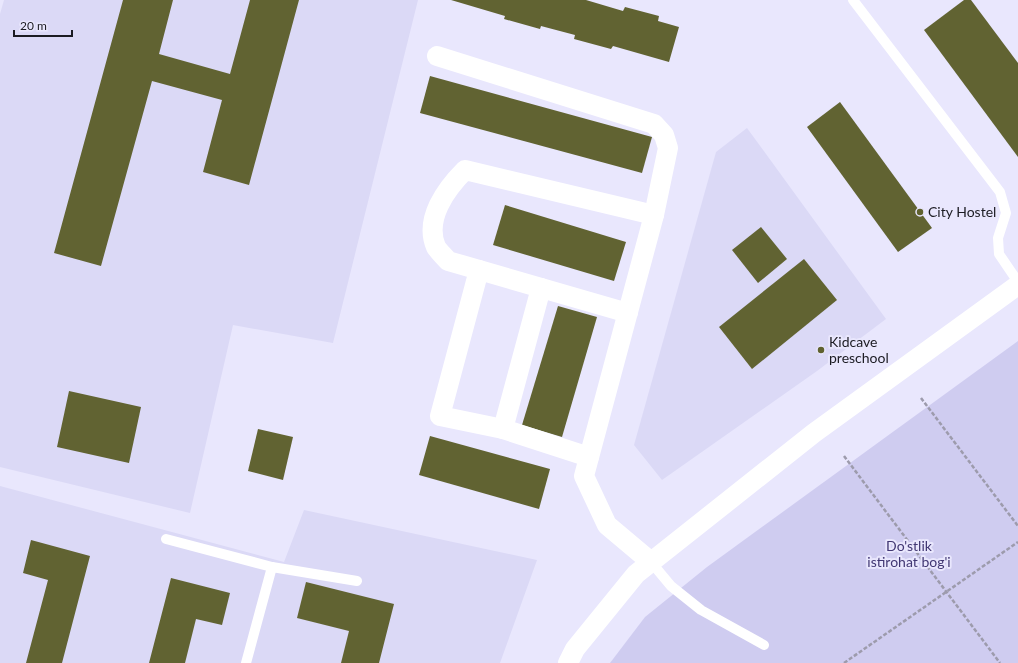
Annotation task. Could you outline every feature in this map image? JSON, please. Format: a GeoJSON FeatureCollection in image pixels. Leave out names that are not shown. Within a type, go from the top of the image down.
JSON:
{"type":"FeatureCollection","features":[{"type":"Feature","properties":{"kind":"street"},"geometry":{"type":"LineString","coordinates":[[437,56],[654,124],[664,135],[668,148],[654,215],[584,476],[607,525],[651,562]]}},
{"type":"Feature","properties":{"kind":"street"},"geometry":{"type":"LineString","coordinates":[[628,313],[448,261],[437,248],[433,233],[437,210],[450,185],[465,170],[654,215]]}},
{"type":"Feature","properties":{"kind":"street"},"geometry":{"type":"LineString","coordinates":[[479,270],[440,416],[503,429],[589,457]]}},
{"type":"Feature","properties":{"kind":"street"},"geometry":{"type":"LineString","coordinates":[[568,663],[575,649],[636,574],[814,434],[1018,285]]}},
{"type":"Feature","properties":{"kind":"street"},"geometry":{"type":"LineString","coordinates":[[503,429],[541,288]]}},
{"type":"Feature","properties":{"kind":"lane"},"geometry":{"type":"LineString","coordinates":[[853,0],[1000,192],[1006,213],[998,238],[999,254],[1018,282]]}},
{"type":"Feature","properties":{"kind":"lane"},"geometry":{"type":"LineString","coordinates":[[166,540],[272,566],[357,581]]}},
{"type":"Feature","properties":{"kind":"lane"},"geometry":{"type":"LineString","coordinates":[[651,562],[672,586],[701,610],[764,645]]}},
{"type":"Feature","properties":{"kind":"lane"},"geometry":{"type":"LineString","coordinates":[[246,663],[272,566]]}},
{"type":"Feature","properties":{"kind":"path"},"geometry":{"type":"LineString","coordinates":[[921,398],[1018,526]]}},
{"type":"Feature","properties":{"kind":"path"},"geometry":{"type":"LineString","coordinates":[[844,456],[1000,663]]}},
{"type":"Feature","properties":{"kind":"path"},"geometry":{"type":"LineString","coordinates":[[844,663],[1018,542]]}},
{"type":"Feature","properties":{"kind":"shaded area"},"geometry":{"type":"Polygon","coordinates":[[[4,0],[418,0],[333,343],[233,325],[190,513],[0,467],[0,14],[4,0]]]}},
{"type":"Feature","properties":{"kind":"shaded area"},"geometry":{"type":"Polygon","coordinates":[[[747,128],[886,319],[817,371],[662,480],[634,445],[716,152],[747,128]]]}},
{"type":"Feature","properties":{"kind":"shaded area"},"geometry":{"type":"Polygon","coordinates":[[[0,486],[284,562],[304,510],[537,560],[500,663],[0,663],[0,486]]]}},
{"type":"Feature","properties":{"kind":"green space","name":"Do'stlik istirohat bog'i"},"geometry":{"type":"Polygon","coordinates":[[[1018,341],[1018,663],[610,663],[645,617],[707,567],[1018,341]]]}},
{"type":"Feature","properties":{"kind":"building"},"geometry":{"type":"Polygon","coordinates":[[[123,0],[173,0],[159,54],[230,74],[250,0],[299,0],[249,185],[203,172],[222,100],[152,81],[101,266],[54,253],[123,0]]]}},
{"type":"Feature","properties":{"kind":"building"},"geometry":{"type":"Polygon","coordinates":[[[451,0],[586,0],[623,11],[625,7],[659,16],[658,21],[679,27],[669,62],[613,46],[611,49],[574,39],[575,35],[541,26],[540,29],[504,19],[505,16],[451,0]]]}},
{"type":"Feature","properties":{"kind":"building"},"geometry":{"type":"Polygon","coordinates":[[[964,0],[971,0],[1018,63],[1018,157],[924,30],[964,0]]]}},
{"type":"Feature","properties":{"kind":"building"},"geometry":{"type":"Polygon","coordinates":[[[430,76],[652,137],[642,173],[420,113],[430,76]]]}},
{"type":"Feature","properties":{"kind":"building"},"geometry":{"type":"Polygon","coordinates":[[[840,102],[932,228],[898,252],[807,127],[840,102]]]}},
{"type":"Feature","properties":{"kind":"building"},"geometry":{"type":"Polygon","coordinates":[[[505,205],[626,242],[614,281],[493,245],[505,205]]]}},
{"type":"Feature","properties":{"kind":"building"},"geometry":{"type":"Polygon","coordinates":[[[761,227],[787,259],[758,283],[732,250],[761,227]]]}},
{"type":"Feature","properties":{"kind":"building"},"geometry":{"type":"Polygon","coordinates":[[[804,259],[837,300],[752,369],[719,327],[804,259]]]}},
{"type":"Feature","properties":{"kind":"building"},"geometry":{"type":"Polygon","coordinates":[[[558,306],[597,317],[562,437],[522,425],[558,306]]]}},
{"type":"Feature","properties":{"kind":"building"},"geometry":{"type":"Polygon","coordinates":[[[69,391],[141,407],[129,463],[57,447],[69,391]]]}},
{"type":"Feature","properties":{"kind":"building"},"geometry":{"type":"Polygon","coordinates":[[[258,429],[293,437],[283,480],[248,471],[258,429]]]}},
{"type":"Feature","properties":{"kind":"building"},"geometry":{"type":"Polygon","coordinates":[[[430,436],[550,469],[539,509],[419,475],[430,436]]]}},
{"type":"Feature","properties":{"kind":"building"},"geometry":{"type":"Polygon","coordinates":[[[31,540],[90,556],[62,663],[26,663],[48,580],[23,573],[31,540]]]}},
{"type":"Feature","properties":{"kind":"building"},"geometry":{"type":"Polygon","coordinates":[[[171,578],[230,593],[222,625],[196,619],[185,663],[149,663],[171,578]]]}},
{"type":"Feature","properties":{"kind":"building"},"geometry":{"type":"Polygon","coordinates":[[[306,582],[394,604],[379,663],[341,663],[349,631],[297,618],[306,582]]]}},
{"type":"Feature","properties":{"kind":"place","name":"City Hostel"},"geometry":{"type":"Point","coordinates":[920,212]}},
{"type":"Feature","properties":{"kind":"place","name":"Kidcave preschool"},"geometry":{"type":"Point","coordinates":[821,350]}}]}
